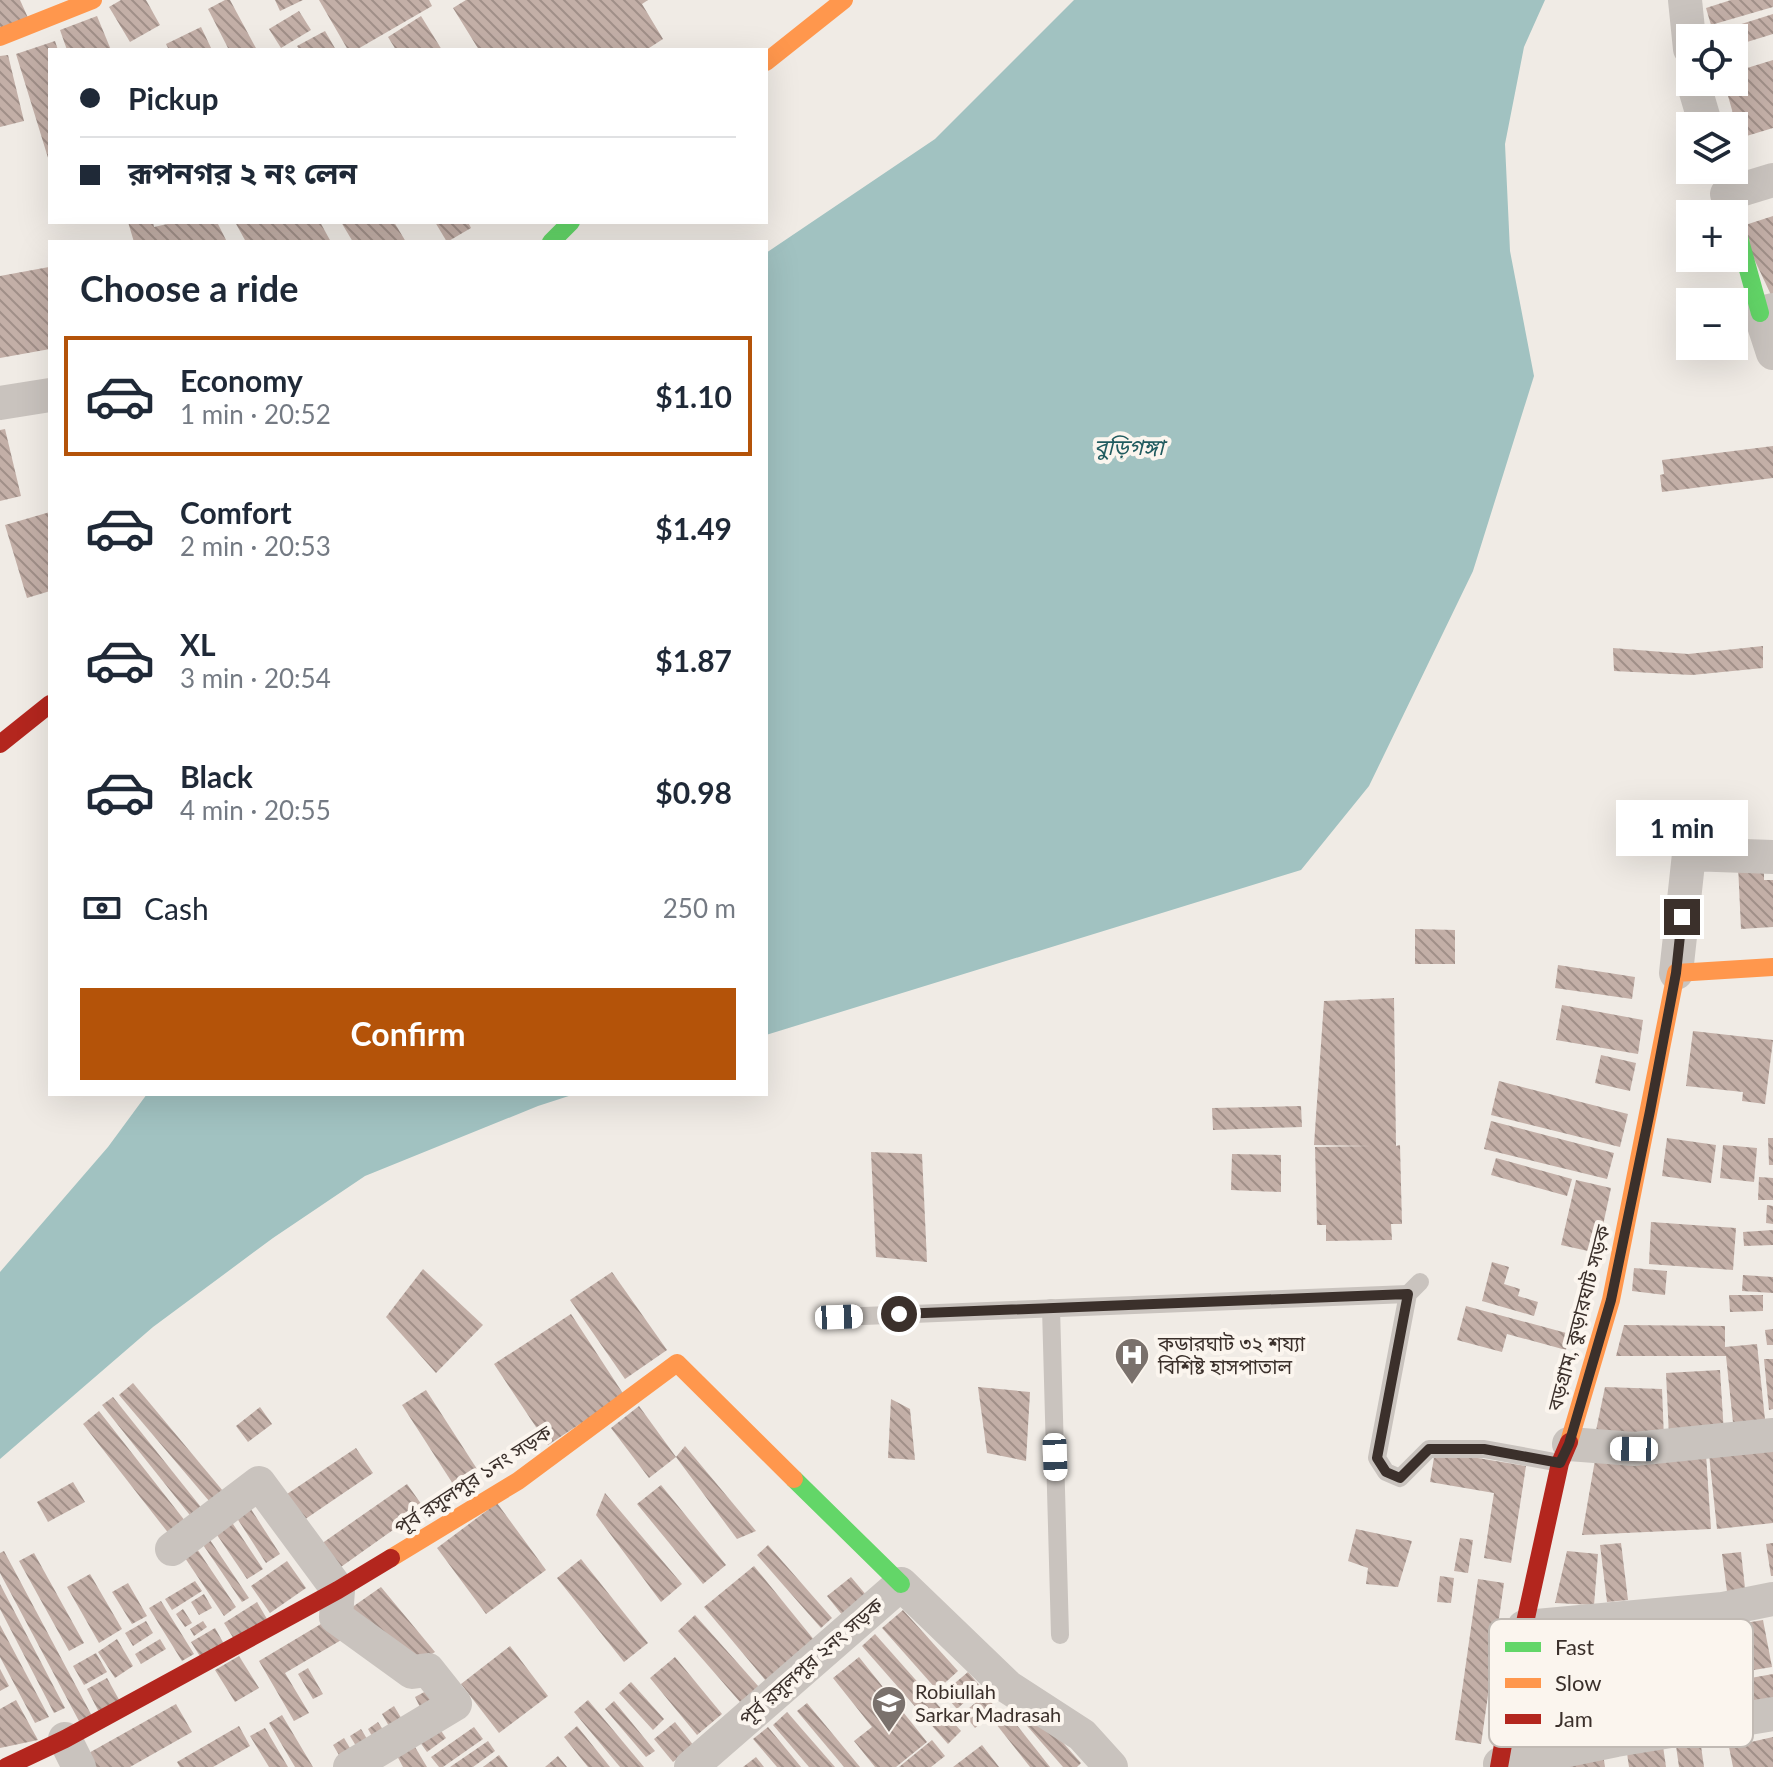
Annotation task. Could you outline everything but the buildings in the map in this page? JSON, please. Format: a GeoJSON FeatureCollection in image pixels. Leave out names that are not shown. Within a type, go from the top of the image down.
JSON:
{"type":"FeatureCollection","features":[{"type":"Feature","properties":{"kind":"main road"},"geometry":{"type":"LineString","coordinates":[[0,37],[93,0]]}},
{"type":"Feature","properties":{"kind":"main road"},"geometry":{"type":"LineString","coordinates":[[768,60],[844,0]]}},
{"type":"Feature","properties":{"kind":"main road"},"geometry":{"type":"LineString","coordinates":[[1728,199],[1766,312]]}},
{"type":"Feature","properties":{"kind":"main road"},"geometry":{"type":"LineString","coordinates":[[553,240],[569,224]]}},
{"type":"Feature","properties":{"kind":"main road"},"geometry":{"type":"LineString","coordinates":[[0,744],[48,706]]}},
{"type":"Feature","properties":{"kind":"main road"},"geometry":{"type":"LineString","coordinates":[[1676,973],[1773,967]]}},
{"type":"Feature","properties":{"kind":"main road","name":"বড়গ্রাম, কুড়ারঘাট সড়ক"},"geometry":{"type":"LineString","coordinates":[[1526,1619],[1564,1453],[1611,1300],[1676,973]]}},
{"type":"Feature","properties":{"kind":"main road","name":"পূর্ব রসুলপুর ১নং সড়ক"},"geometry":{"type":"LineString","coordinates":[[6,1767],[72,1753],[518,1481],[677,1363],[901,1584]]}},
{"type":"Feature","properties":{"kind":"street"},"geometry":{"type":"LineString","coordinates":[[1685,0],[1687,24]]}},
{"type":"Feature","properties":{"kind":"street"},"geometry":{"type":"LineString","coordinates":[[1728,199],[1773,180]]}},
{"type":"Feature","properties":{"kind":"street"},"geometry":{"type":"LineString","coordinates":[[1766,312],[1773,353]]}},
{"type":"Feature","properties":{"kind":"street"},"geometry":{"type":"LineString","coordinates":[[0,403],[48,395]]}},
{"type":"Feature","properties":{"kind":"street"},"geometry":{"type":"LineString","coordinates":[[1676,973],[1689,854],[1773,857]]}},
{"type":"Feature","properties":{"kind":"street"},"geometry":{"type":"LineString","coordinates":[[1564,1453],[1773,1435]]}},
{"type":"Feature","properties":{"kind":"street"},"geometry":{"type":"LineString","coordinates":[[172,1549],[259,1483],[338,1590],[336,1617],[412,1672],[428,1670],[455,1704],[392,1757],[350,1767]]}},
{"type":"Feature","properties":{"kind":"street","name":"পূর্ব রসুলপুর ২নং সড়ক"},"geometry":{"type":"LineString","coordinates":[[691,1767],[901,1584],[1008,1687],[1082,1735],[1111,1767]]}},
{"type":"Feature","properties":{"kind":"street"},"geometry":{"type":"LineString","coordinates":[[1612,1619],[1723,1609],[1773,1599]]}},
{"type":"Feature","properties":{"kind":"street"},"geometry":{"type":"LineString","coordinates":[[1753,1717],[1773,1714]]}},
{"type":"Feature","properties":{"kind":"street"},"geometry":{"type":"LineString","coordinates":[[1499,1766],[1584,1747]]}},
{"type":"Feature","properties":{"kind":"lane"},"geometry":{"type":"LineString","coordinates":[[839,1317],[1414,1288],[1377,1458],[1386,1472],[1400,1478],[1429,1449],[1564,1453]]}},
{"type":"Feature","properties":{"kind":"lane"},"geometry":{"type":"LineString","coordinates":[[1051,1308],[1060,1635]]}},
{"type":"Feature","properties":{"kind":"water","name":"বুড়িগঙ্গা"},"geometry":{"type":"Polygon","coordinates":[[[1074,0],[1545,0],[1524,47],[1505,144],[1510,251],[1534,376],[1473,571],[1369,786],[1301,870],[768,1034],[768,252],[935,139],[1074,0]]]}},
{"type":"Feature","properties":{"kind":"water"},"geometry":{"type":"Polygon","coordinates":[[[146,1096],[569,1096],[365,1176],[273,1238],[153,1327],[0,1459],[0,1272],[108,1147],[146,1096]]]}},
{"type":"Feature","properties":{"kind":"traffic: fast"},"geometry":{"type":"LineString","coordinates":[[553,240],[569,224]]}},
{"type":"Feature","properties":{"kind":"traffic: fast"},"geometry":{"type":"LineString","coordinates":[[1748,270],[1760,313]]}},
{"type":"Feature","properties":{"kind":"traffic: fast"},"geometry":{"type":"LineString","coordinates":[[794,1479],[901,1584]]}},
{"type":"Feature","properties":{"kind":"traffic: slow"},"geometry":{"type":"LineString","coordinates":[[0,37],[93,0]]}},
{"type":"Feature","properties":{"kind":"traffic: slow"},"geometry":{"type":"LineString","coordinates":[[768,60],[844,0]]}},
{"type":"Feature","properties":{"kind":"traffic: slow"},"geometry":{"type":"LineString","coordinates":[[1569,1442],[1611,1300],[1676,973],[1773,967]]}},
{"type":"Feature","properties":{"kind":"traffic: slow"},"geometry":{"type":"LineString","coordinates":[[391,1558],[518,1481],[677,1363],[794,1479]]}},
{"type":"Feature","properties":{"kind":"traffic: jam"},"geometry":{"type":"LineString","coordinates":[[0,744],[48,706]]}},
{"type":"Feature","properties":{"kind":"traffic: jam"},"geometry":{"type":"LineString","coordinates":[[1526,1619],[1560,1463],[1569,1442]]}},
{"type":"Feature","properties":{"kind":"traffic: jam"},"geometry":{"type":"LineString","coordinates":[[6,1767],[65,1739],[391,1558]]}},
{"type":"Feature","properties":{"kind":"traffic: jam"},"geometry":{"type":"LineString","coordinates":[[1499,1767],[1503,1747]]}},
{"type":"Feature","properties":{"kind":"place","name":"কুড়ারঘাট ৩২ শয্যা বিশিষ্ট হাসপাতাল"},"geometry":{"type":"Point","coordinates":[1132,1386]}},
{"type":"Feature","properties":{"kind":"place","name":"Robiullah Sarkar Madrasah"},"geometry":{"type":"Point","coordinates":[889,1734]}},
{"type":"Feature","properties":{"kind":"route"},"geometry":{"type":"LineString","coordinates":[[899,1314],[1408,1294],[1377,1458],[1386,1472],[1400,1478],[1429,1449],[1484,1449],[1560,1463],[1569,1444],[1611,1300],[1676,973],[1682,917]]}}]}
